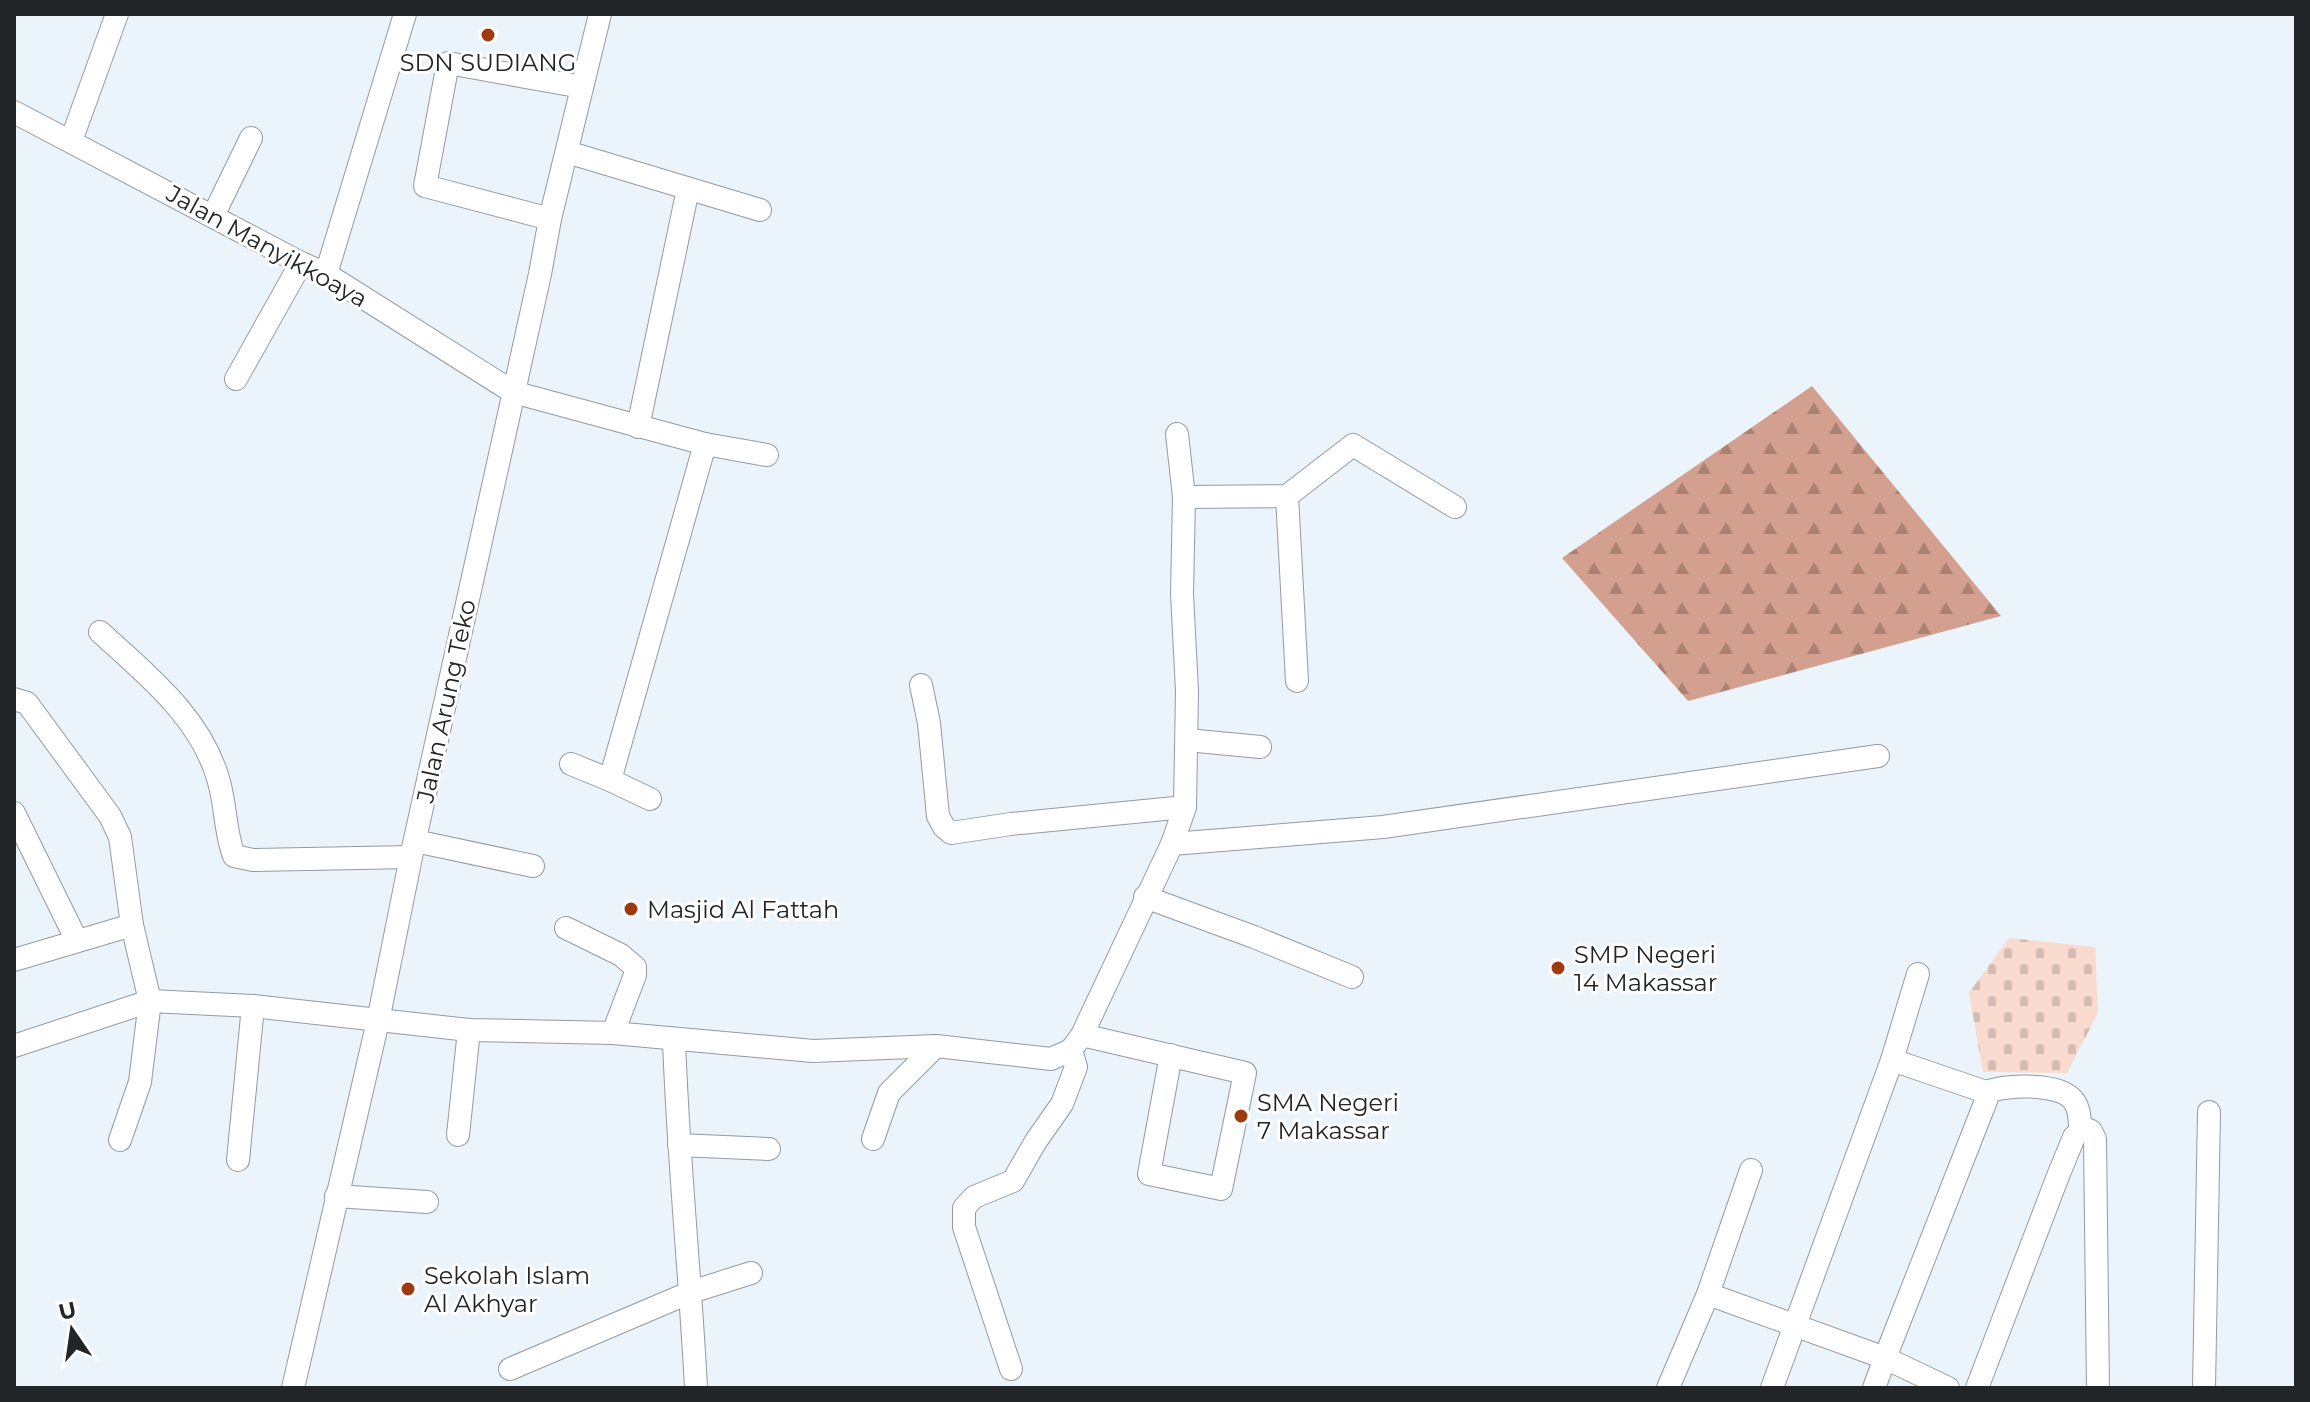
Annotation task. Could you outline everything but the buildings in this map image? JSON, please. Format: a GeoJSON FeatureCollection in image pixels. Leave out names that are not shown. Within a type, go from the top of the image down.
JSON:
{"type":"FeatureCollection","features":[{"type":"Feature","properties":{"kind":"street"},"geometry":{"type":"LineString","coordinates":[[71,141],[117,14]]}},
{"type":"Feature","properties":{"kind":"street"},"geometry":{"type":"LineString","coordinates":[[326,274],[405,14]]}},
{"type":"Feature","properties":{"kind":"street","name":"Jalan Arung Teko"},"geometry":{"type":"LineString","coordinates":[[293,1388],[378,1021],[550,219],[600,14]]}},
{"type":"Feature","properties":{"kind":"street"},"geometry":{"type":"LineString","coordinates":[[550,219],[425,186],[448,63],[582,87]]}},
{"type":"Feature","properties":{"kind":"street","name":"Jalan Manyikkoaya"},"geometry":{"type":"LineString","coordinates":[[14,112],[326,274],[513,392],[705,444],[767,455]]}},
{"type":"Feature","properties":{"kind":"street"},"geometry":{"type":"LineString","coordinates":[[213,216],[251,138]]}},
{"type":"Feature","properties":{"kind":"street"},"geometry":{"type":"LineString","coordinates":[[567,152],[760,210]]}},
{"type":"Feature","properties":{"kind":"street"},"geometry":{"type":"LineString","coordinates":[[638,427],[688,189]]}},
{"type":"Feature","properties":{"kind":"street"},"geometry":{"type":"LineString","coordinates":[[236,379],[301,263]]}},
{"type":"Feature","properties":{"kind":"street"},"geometry":{"type":"LineString","coordinates":[[1011,1369],[964,1227],[964,1208],[974,1197],[1013,1181],[1062,1104],[1076,1067],[1076,1042],[1172,844],[1185,807],[1184,497],[1177,434]]}},
{"type":"Feature","properties":{"kind":"street"},"geometry":{"type":"LineString","coordinates":[[610,780],[705,444]]}},
{"type":"Feature","properties":{"kind":"street"},"geometry":{"type":"LineString","coordinates":[[1184,497],[1287,496],[1353,445],[1455,507]]}},
{"type":"Feature","properties":{"kind":"street"},"geometry":{"type":"LineString","coordinates":[[1287,496],[1297,681]]}},
{"type":"Feature","properties":{"kind":"street"},"geometry":{"type":"LineString","coordinates":[[100,632],[162,688],[205,748],[219,781],[234,856],[253,860],[413,849],[533,866]]}},
{"type":"Feature","properties":{"kind":"street"},"geometry":{"type":"LineString","coordinates":[[921,685],[929,723],[938,816],[947,831],[960,833],[1011,824],[1185,807]]}},
{"type":"Feature","properties":{"kind":"street"},"geometry":{"type":"LineString","coordinates":[[14,699],[27,703],[110,816],[120,837],[132,925],[150,1001],[140,1082],[120,1140]]}},
{"type":"Feature","properties":{"kind":"street"},"geometry":{"type":"LineString","coordinates":[[1187,740],[1260,747]]}},
{"type":"Feature","properties":{"kind":"street"},"geometry":{"type":"LineString","coordinates":[[1172,844],[1383,827],[1878,756]]}},
{"type":"Feature","properties":{"kind":"street"},"geometry":{"type":"LineString","coordinates":[[571,764],[650,799]]}},
{"type":"Feature","properties":{"kind":"street"},"geometry":{"type":"LineString","coordinates":[[14,813],[77,941]]}},
{"type":"Feature","properties":{"kind":"street"},"geometry":{"type":"LineString","coordinates":[[1145,897],[1352,977]]}},
{"type":"Feature","properties":{"kind":"street"},"geometry":{"type":"LineString","coordinates":[[14,960],[132,925]]}},
{"type":"Feature","properties":{"kind":"street"},"geometry":{"type":"LineString","coordinates":[[566,928],[621,955],[635,967],[635,975],[613,1033]]}},
{"type":"Feature","properties":{"kind":"street"},"geometry":{"type":"LineString","coordinates":[[1772,1388],[1892,1060],[1918,974]]}},
{"type":"Feature","properties":{"kind":"street"},"geometry":{"type":"LineString","coordinates":[[14,1046],[150,1001],[253,1006],[469,1030],[613,1033],[813,1051],[936,1046],[1051,1059],[1076,1042],[1171,1055],[1245,1073],[1221,1189],[1149,1174],[1171,1055]]}},
{"type":"Feature","properties":{"kind":"street"},"geometry":{"type":"LineString","coordinates":[[238,1160],[253,1006]]}},
{"type":"Feature","properties":{"kind":"street"},"geometry":{"type":"LineString","coordinates":[[458,1135],[469,1030]]}},
{"type":"Feature","properties":{"kind":"street"},"geometry":{"type":"LineString","coordinates":[[674,1040],[696,1388]]}},
{"type":"Feature","properties":{"kind":"street"},"geometry":{"type":"LineString","coordinates":[[873,1139],[889,1093],[936,1046]]}},
{"type":"Feature","properties":{"kind":"street"},"geometry":{"type":"LineString","coordinates":[[1892,1060],[1986,1092],[2009,1086],[2065,1093],[2076,1103],[2080,1131]]}},
{"type":"Feature","properties":{"kind":"street"},"geometry":{"type":"LineString","coordinates":[[1874,1388],[1987,1098],[1986,1092]]}},
{"type":"Feature","properties":{"kind":"street"},"geometry":{"type":"LineString","coordinates":[[2204,1388],[2209,1112]]}},
{"type":"Feature","properties":{"kind":"street"},"geometry":{"type":"LineString","coordinates":[[1977,1388],[2074,1137],[2086,1129],[2095,1139],[2098,1388]]}},
{"type":"Feature","properties":{"kind":"street"},"geometry":{"type":"LineString","coordinates":[[679,1145],[769,1149]]}},
{"type":"Feature","properties":{"kind":"street"},"geometry":{"type":"LineString","coordinates":[[1668,1388],[1708,1294],[1751,1170]]}},
{"type":"Feature","properties":{"kind":"street"},"geometry":{"type":"LineString","coordinates":[[336,1196],[427,1202]]}},
{"type":"Feature","properties":{"kind":"street"},"geometry":{"type":"LineString","coordinates":[[510,1369],[691,1292],[751,1273]]}},
{"type":"Feature","properties":{"kind":"street"},"geometry":{"type":"LineString","coordinates":[[1708,1294],[1885,1358],[1948,1388]]}},
{"type":"Feature","properties":{"kind":"green space"},"geometry":{"type":"Polygon","coordinates":[[[1812,386],[2001,616],[1688,701],[1562,558],[1812,386]]]}},
{"type":"Feature","properties":{"kind":"green space"},"geometry":{"type":"Polygon","coordinates":[[[2009,938],[2095,947],[2098,1013],[2067,1073],[1983,1072],[1969,993],[2009,938]]]}},
{"type":"Feature","properties":{"kind":"place","name":"SDN SUDIANG"},"geometry":{"type":"Point","coordinates":[488,35]}},
{"type":"Feature","properties":{"kind":"place","name":"Masjid Al Fattah"},"geometry":{"type":"Point","coordinates":[631,909]}},
{"type":"Feature","properties":{"kind":"place","name":"SMP Negeri 14 Makassar"},"geometry":{"type":"Point","coordinates":[1558,968]}},
{"type":"Feature","properties":{"kind":"place","name":"SMA Negeri 7 Makassar"},"geometry":{"type":"Point","coordinates":[1241,1116]}},
{"type":"Feature","properties":{"kind":"place","name":"Sekolah Islam Al Akhyar"},"geometry":{"type":"Point","coordinates":[408,1289]}}]}
